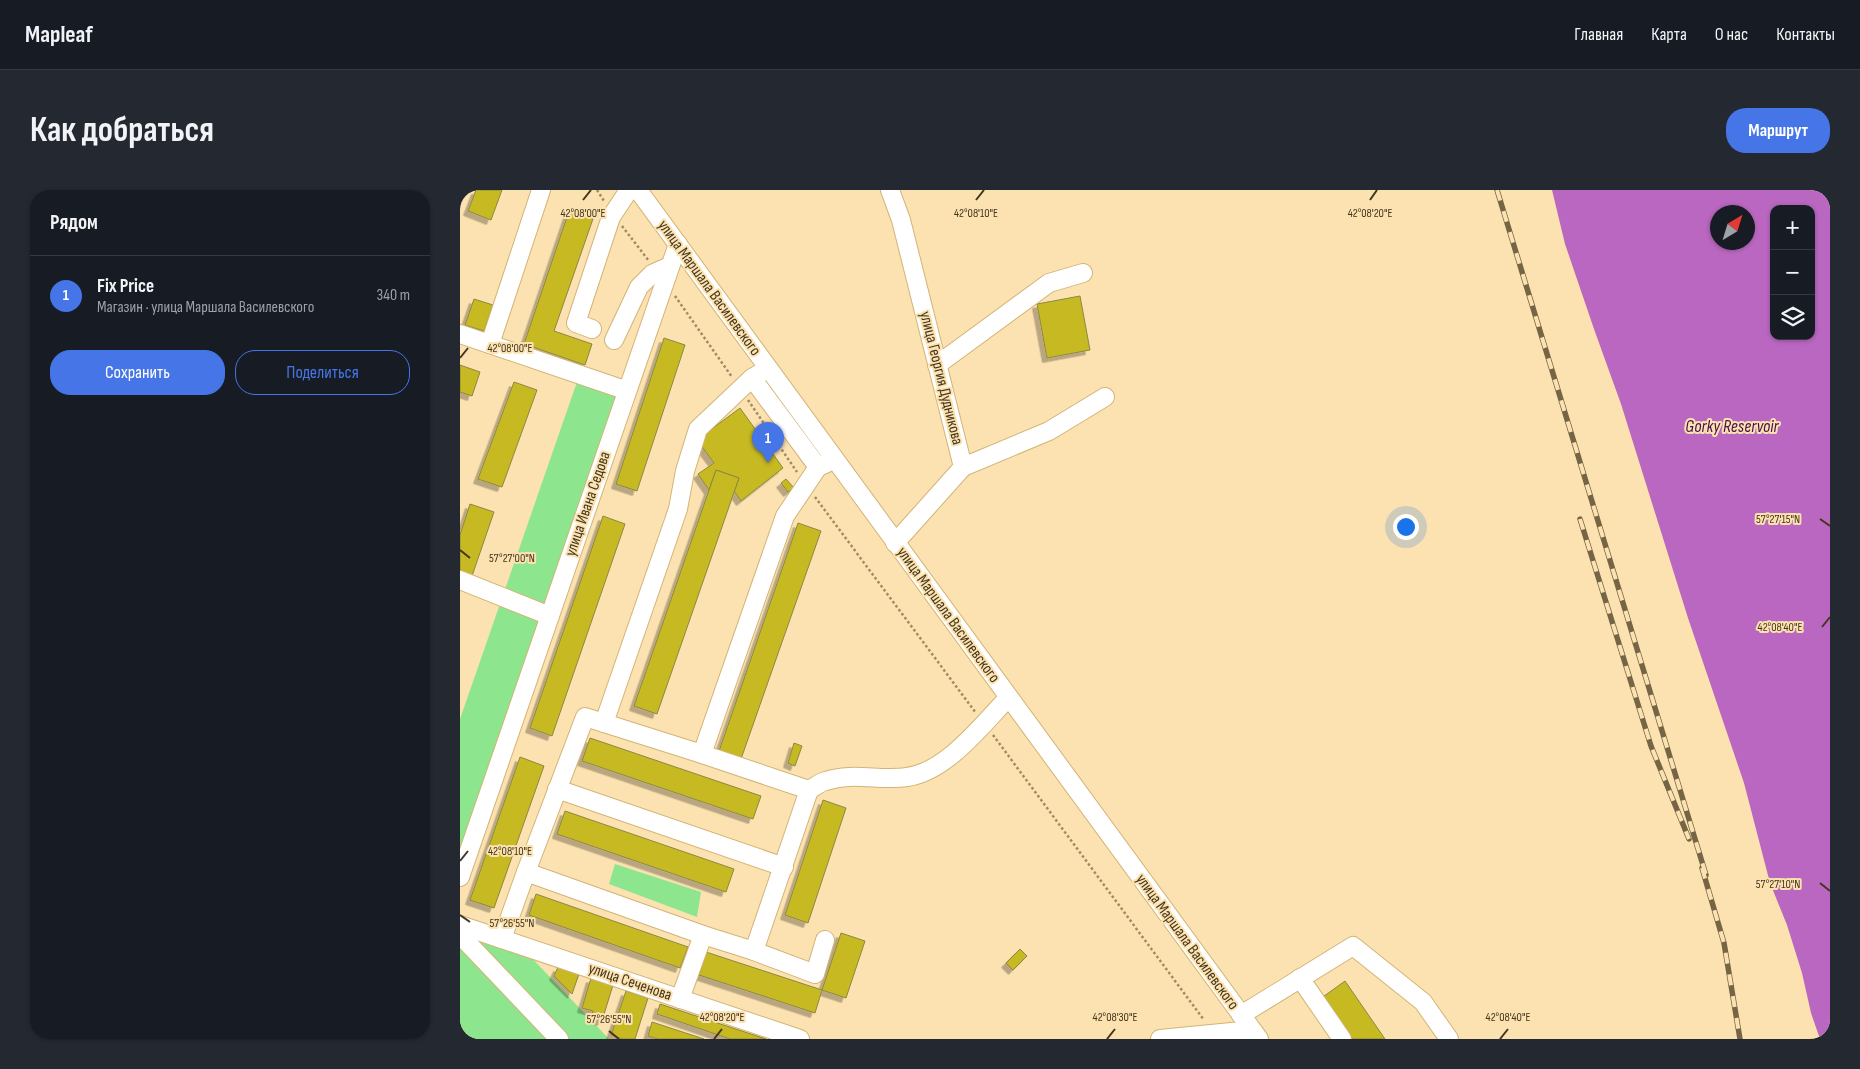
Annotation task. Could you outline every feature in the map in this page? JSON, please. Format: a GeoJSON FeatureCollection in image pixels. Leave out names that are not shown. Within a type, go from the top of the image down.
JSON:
{"type":"FeatureCollection","features":[{"type":"Feature","properties":{"kind":"street"},"geometry":{"type":"LineString","coordinates":[[490,344],[541,190]]}},
{"type":"Feature","properties":{"kind":"street"},"geometry":{"type":"LineString","coordinates":[[592,329],[576,323],[614,214],[629,190]]}},
{"type":"Feature","properties":{"kind":"street","name":"улица Маршала Василевского"},"geometry":{"type":"LineString","coordinates":[[638,190],[1256,1035]]}},
{"type":"Feature","properties":{"kind":"street","name":"улица Георгия Дудникова"},"geometry":{"type":"LineString","coordinates":[[890,190],[901,220],[963,467],[895,543]]}},
{"type":"Feature","properties":{"kind":"street","name":"улица Ивана Седова"},"geometry":{"type":"LineString","coordinates":[[460,877],[550,616],[664,273],[678,244]]}},
{"type":"Feature","properties":{"kind":"street"},"geometry":{"type":"LineString","coordinates":[[614,340],[639,287],[652,274],[664,273]]}},
{"type":"Feature","properties":{"kind":"street"},"geometry":{"type":"LineString","coordinates":[[938,365],[1049,282],[1083,273]]}},
{"type":"Feature","properties":{"kind":"street"},"geometry":{"type":"LineString","coordinates":[[460,334],[619,388]]}},
{"type":"Feature","properties":{"kind":"street"},"geometry":{"type":"LineString","coordinates":[[604,723],[678,509],[685,471],[698,429],[746,383],[767,368]]}},
{"type":"Feature","properties":{"kind":"street"},"geometry":{"type":"LineString","coordinates":[[746,383],[818,467]]}},
{"type":"Feature","properties":{"kind":"street"},"geometry":{"type":"LineString","coordinates":[[963,467],[1049,431],[1105,397]]}},
{"type":"Feature","properties":{"kind":"street"},"geometry":{"type":"LineString","coordinates":[[702,754],[785,516],[818,467],[835,460]]}},
{"type":"Feature","properties":{"kind":"street"},"geometry":{"type":"LineString","coordinates":[[460,580],[550,616]]}},
{"type":"Feature","properties":{"kind":"street"},"geometry":{"type":"LineString","coordinates":[[754,951],[809,790],[826,781],[851,777],[907,777],[929,771],[949,757],[1008,698]]}},
{"type":"Feature","properties":{"kind":"street"},"geometry":{"type":"LineString","coordinates":[[502,939],[584,717],[809,790]]}},
{"type":"Feature","properties":{"kind":"street"},"geometry":{"type":"LineString","coordinates":[[557,789],[784,867]]}},
{"type":"Feature","properties":{"kind":"street"},"geometry":{"type":"LineString","coordinates":[[526,872],[815,974],[825,940]]}},
{"type":"Feature","properties":{"kind":"street","name":"улица Сеченова"},"geometry":{"type":"LineString","coordinates":[[460,925],[800,1039]]}},
{"type":"Feature","properties":{"kind":"street"},"geometry":{"type":"LineString","coordinates":[[460,935],[559,1039]]}},
{"type":"Feature","properties":{"kind":"street"},"geometry":{"type":"LineString","coordinates":[[680,999],[703,935]]}},
{"type":"Feature","properties":{"kind":"street"},"geometry":{"type":"LineString","coordinates":[[1241,1015],[1352,946],[1423,1002],[1449,1039]]}},
{"type":"Feature","properties":{"kind":"street"},"geometry":{"type":"LineString","coordinates":[[1300,978],[1342,1039]]}},
{"type":"Feature","properties":{"kind":"street"},"geometry":{"type":"LineString","coordinates":[[1160,1039],[1214,1034],[1256,1035]]}},
{"type":"Feature","properties":{"kind":"path"},"geometry":{"type":"LineString","coordinates":[[597,190],[614,214],[664,273],[746,383],[806,485],[1214,1034]]}},
{"type":"Feature","properties":{"kind":"green space"},"geometry":{"type":"Polygon","coordinates":[[[578,379],[618,394],[460,856],[460,719],[578,379]]]}},
{"type":"Feature","properties":{"kind":"green space"},"geometry":{"type":"Polygon","coordinates":[[[615,864],[701,892],[697,917],[609,884],[615,864]]]}},
{"type":"Feature","properties":{"kind":"green space"},"geometry":{"type":"Polygon","coordinates":[[[460,929],[528,954],[609,1039],[460,1039],[460,929]]]}},
{"type":"Feature","properties":{"kind":"water","name":"Gorky Reservoir"},"geometry":{"type":"Polygon","coordinates":[[[1552,190],[1830,190],[1830,1039],[1820,1039],[1811,1013],[1802,973],[1787,925],[1770,883],[1744,783],[1688,618],[1621,404],[1565,244],[1552,190]]]}},
{"type":"Feature","properties":{"kind":"building"},"geometry":{"type":"Polygon","coordinates":[[[476,190],[502,190],[491,220],[468,211],[476,190]]]}},
{"type":"Feature","properties":{"kind":"building"},"geometry":{"type":"Polygon","coordinates":[[[570,208],[594,216],[554,331],[592,344],[585,365],[524,344],[570,208]]]}},
{"type":"Feature","properties":{"kind":"building"},"geometry":{"type":"Polygon","coordinates":[[[1080,296],[1090,350],[1047,358],[1037,304],[1080,296]]]}},
{"type":"Feature","properties":{"kind":"building"},"geometry":{"type":"Polygon","coordinates":[[[474,299],[493,305],[484,331],[465,325],[474,299]]]}},
{"type":"Feature","properties":{"kind":"building"},"geometry":{"type":"Polygon","coordinates":[[[664,338],[685,345],[637,491],[616,484],[664,338]]]}},
{"type":"Feature","properties":{"kind":"building"},"geometry":{"type":"Polygon","coordinates":[[[460,365],[480,372],[472,396],[460,392],[460,365]]]}},
{"type":"Feature","properties":{"kind":"building"},"geometry":{"type":"Polygon","coordinates":[[[514,382],[537,390],[502,487],[478,479],[514,382]]]}},
{"type":"Feature","properties":{"kind":"building"},"geometry":{"type":"Polygon","coordinates":[[[740,408],[783,468],[741,501],[734,491],[739,478],[716,470],[709,490],[698,474],[714,463],[697,440],[740,408]]]}},
{"type":"Feature","properties":{"kind":"building"},"geometry":{"type":"Polygon","coordinates":[[[716,470],[739,478],[657,714],[634,706],[716,470]]]}},
{"type":"Feature","properties":{"kind":"building"},"geometry":{"type":"Polygon","coordinates":[[[786,479],[794,488],[788,492],[781,483],[786,479]]]}},
{"type":"Feature","properties":{"kind":"building"},"geometry":{"type":"Polygon","coordinates":[[[470,504],[494,512],[472,576],[460,571],[460,535],[470,504]]]}},
{"type":"Feature","properties":{"kind":"building"},"geometry":{"type":"Polygon","coordinates":[[[603,516],[625,524],[552,736],[530,728],[603,516]]]}},
{"type":"Feature","properties":{"kind":"building"},"geometry":{"type":"Polygon","coordinates":[[[798,523],[821,531],[741,759],[719,751],[798,523]]]}},
{"type":"Feature","properties":{"kind":"building"},"geometry":{"type":"Polygon","coordinates":[[[590,738],[761,796],[753,819],[582,761],[590,738]]]}},
{"type":"Feature","properties":{"kind":"building"},"geometry":{"type":"Polygon","coordinates":[[[794,743],[802,746],[795,766],[788,763],[794,743]]]}},
{"type":"Feature","properties":{"kind":"building"},"geometry":{"type":"Polygon","coordinates":[[[520,757],[544,766],[494,908],[470,900],[520,757]]]}},
{"type":"Feature","properties":{"kind":"building"},"geometry":{"type":"Polygon","coordinates":[[[823,800],[846,808],[808,923],[785,915],[823,800]]]}},
{"type":"Feature","properties":{"kind":"building"},"geometry":{"type":"Polygon","coordinates":[[[565,811],[734,869],[726,892],[557,834],[565,811]]]}},
{"type":"Feature","properties":{"kind":"building"},"geometry":{"type":"Polygon","coordinates":[[[536,894],[688,947],[680,968],[529,915],[536,894]]]}},
{"type":"Feature","properties":{"kind":"building"},"geometry":{"type":"Polygon","coordinates":[[[841,933],[865,941],[846,998],[822,990],[841,933]]]}},
{"type":"Feature","properties":{"kind":"building"},"geometry":{"type":"Polygon","coordinates":[[[1020,949],[1027,956],[1013,970],[1006,963],[1020,949]]]}},
{"type":"Feature","properties":{"kind":"building"},"geometry":{"type":"Polygon","coordinates":[[[706,952],[822,990],[815,1013],[699,975],[706,952]]]}},
{"type":"Feature","properties":{"kind":"building"},"geometry":{"type":"Polygon","coordinates":[[[558,967],[579,974],[572,994],[554,976],[558,967]]]}},
{"type":"Feature","properties":{"kind":"building"},"geometry":{"type":"Polygon","coordinates":[[[591,978],[613,985],[602,1021],[591,1017],[593,1011],[582,1008],[591,978]]]}},
{"type":"Feature","properties":{"kind":"building"},"geometry":{"type":"Polygon","coordinates":[[[1345,981],[1385,1039],[1348,1039],[1320,999],[1345,981]]]}},
{"type":"Feature","properties":{"kind":"building"},"geometry":{"type":"Polygon","coordinates":[[[626,991],[648,998],[635,1039],[622,1039],[611,1035],[626,991]]]}},
{"type":"Feature","properties":{"kind":"building"},"geometry":{"type":"Polygon","coordinates":[[[660,1004],[766,1039],[730,1039],[657,1014],[660,1004]]]}},
{"type":"Feature","properties":{"kind":"building"},"geometry":{"type":"Polygon","coordinates":[[[652,1022],[704,1039],[658,1039],[648,1036],[652,1022]]]}},
{"type":"Feature","properties":{"kind":"railway"},"geometry":{"type":"LineString","coordinates":[[1497,190],[1706,875]]}},
{"type":"Feature","properties":{"kind":"railway"},"geometry":{"type":"LineString","coordinates":[[1580,519],[1651,746],[1689,839]]}},
{"type":"Feature","properties":{"kind":"railway"},"geometry":{"type":"LineString","coordinates":[[1702,868],[1724,943],[1740,1039]]}},
{"type":"Feature","properties":{"kind":"place","name":"Fix Price"},"geometry":{"type":"Point","coordinates":[768,463]}}]}
